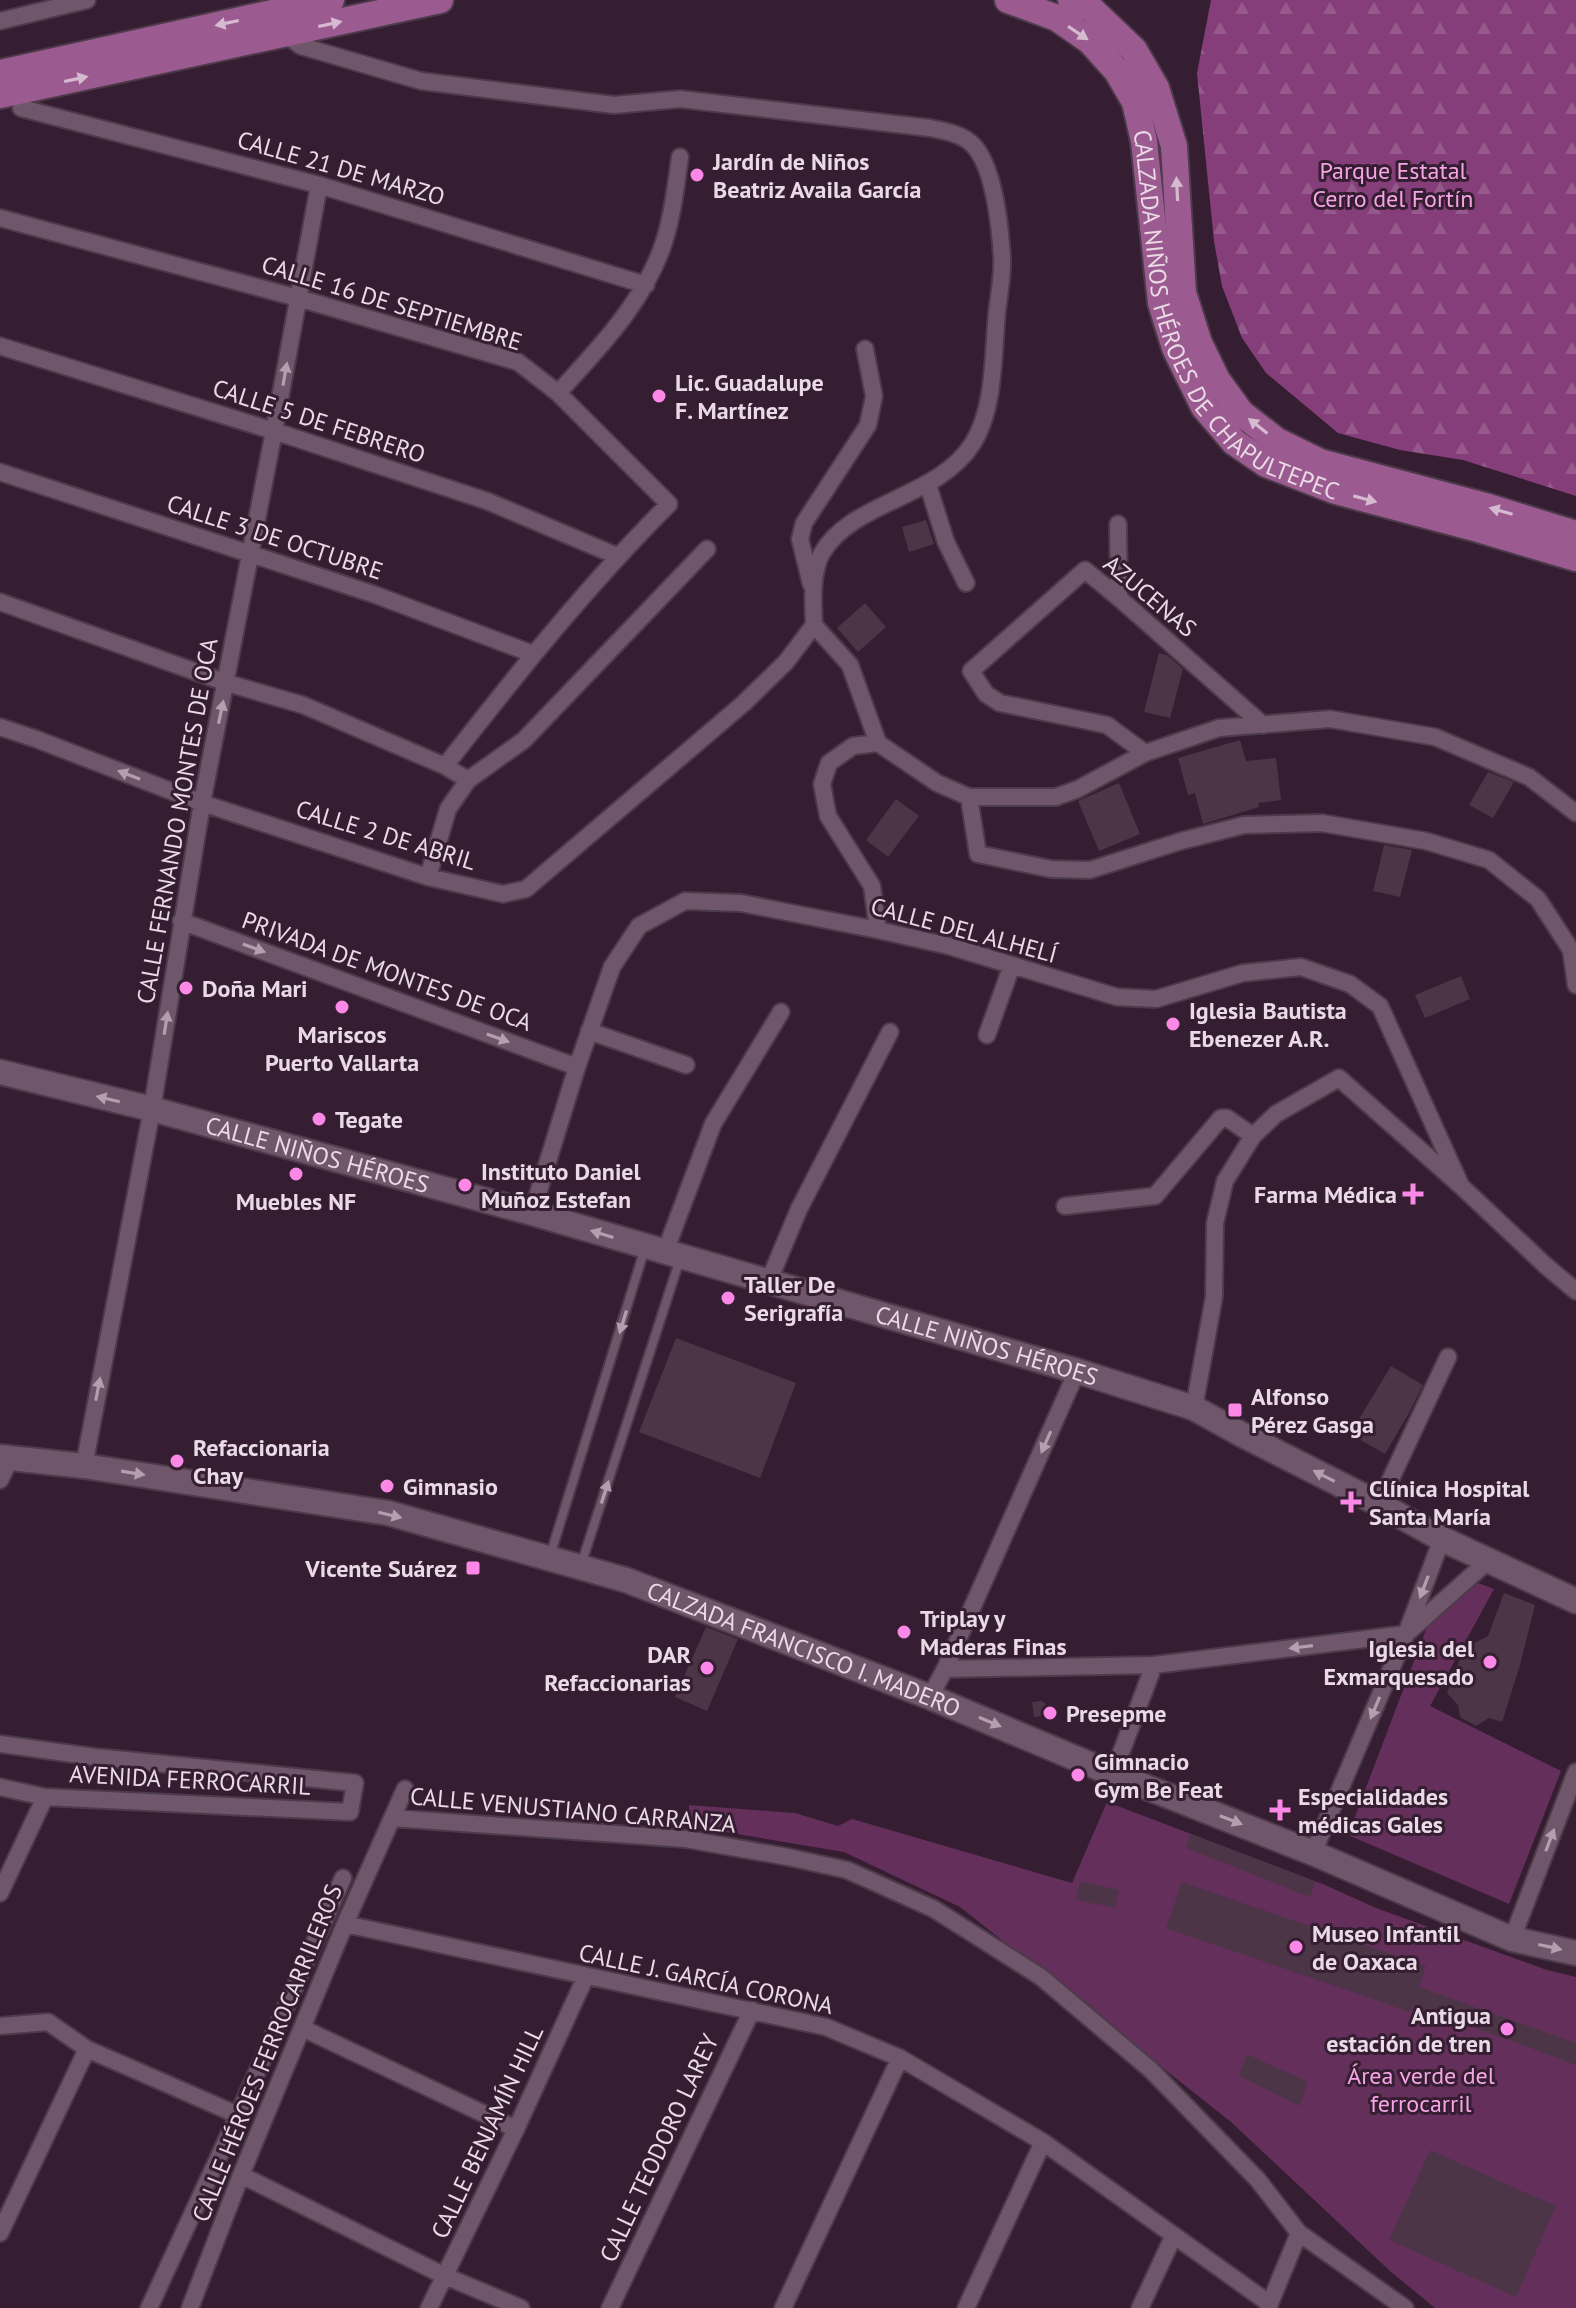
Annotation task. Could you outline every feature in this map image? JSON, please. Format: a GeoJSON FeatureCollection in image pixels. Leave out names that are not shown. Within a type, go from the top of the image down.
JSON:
{"type":"FeatureCollection","features":[{"type":"Feature","properties":{"kind":"main road"},"geometry":{"type":"LineString","coordinates":[[10,102],[331,0]]}},
{"type":"Feature","properties":{"kind":"main road"},"geometry":{"type":"LineString","coordinates":[[0,73],[276,15],[440,0]]}},
{"type":"Feature","properties":{"kind":"main road","name":"CALZADA NIÑOS HÉROES DE CHAPULTEPEC"},"geometry":{"type":"LineString","coordinates":[[1008,0],[1057,18],[1090,41],[1117,71],[1135,102],[1144,141],[1161,303],[1175,348],[1204,407],[1234,442],[1266,464],[1336,491],[1576,558]]}},
{"type":"Feature","properties":{"kind":"main road","name":"CALZADA NIÑOS HÉROES DE CHAPULTEPEC"},"geometry":{"type":"LineString","coordinates":[[1071,0],[1092,10],[1134,50],[1156,88],[1174,146],[1183,293],[1199,343],[1217,380],[1241,413],[1277,441],[1320,462],[1576,534]]}},
{"type":"Feature","properties":{"kind":"main road","name":"CALLE NIÑOS HÉROES"},"geometry":{"type":"LineString","coordinates":[[0,1072],[152,1109],[532,1213],[1077,1371],[1194,1408],[1442,1539],[1576,1601]]}},
{"type":"Feature","properties":{"kind":"main road","name":"CALZADA FRANCISCO I. MADERO"},"geometry":{"type":"LineString","coordinates":[[3,1465],[84,1466],[388,1513],[581,1566],[626,1580],[930,1697],[1313,1853],[1512,1939],[1576,1953]]}},
{"type":"Feature","properties":{"kind":"street"},"geometry":{"type":"LineString","coordinates":[[0,21],[87,0]]}},
{"type":"Feature","properties":{"kind":"street"},"geometry":{"type":"LineString","coordinates":[[276,15],[301,46],[421,81],[614,105],[680,99],[723,103],[930,128],[955,133],[973,144],[984,161],[994,197],[1002,259],[989,401],[975,440],[966,453],[928,485],[864,515],[832,539],[820,555],[812,590]]}},
{"type":"Feature","properties":{"kind":"street","name":"CALLE 21 DE MARZO"},"geometry":{"type":"LineString","coordinates":[[10,102],[319,185],[646,285]]}},
{"type":"Feature","properties":{"kind":"street"},"geometry":{"type":"LineString","coordinates":[[558,393],[607,339],[646,285],[664,243],[680,157]]}},
{"type":"Feature","properties":{"kind":"street","name":"CALLE FERNANDO MONTES DE OCA"},"geometry":{"type":"LineString","coordinates":[[84,1466],[152,1109],[202,803],[319,185]]}},
{"type":"Feature","properties":{"kind":"street","name":"CALLE 16 DE SEPTIEMBRE"},"geometry":{"type":"LineString","coordinates":[[0,218],[298,298],[518,362],[558,393],[669,504],[617,556],[533,654],[445,766]]}},
{"type":"Feature","properties":{"kind":"street","name":"CALLE 5 DE FEBRERO"},"geometry":{"type":"LineString","coordinates":[[0,346],[487,501],[617,556]]}},
{"type":"Feature","properties":{"kind":"street"},"geometry":{"type":"LineString","coordinates":[[865,349],[874,396],[868,425],[804,523],[800,539],[812,590],[814,625],[855,672],[878,743],[937,783],[969,797],[1056,797],[1078,789],[1145,753],[1219,728],[1330,719],[1435,737],[1529,777],[1576,813]]}},
{"type":"Feature","properties":{"kind":"street","name":"CALLE 3 DE OCTUBRE"},"geometry":{"type":"LineString","coordinates":[[0,472],[373,594],[533,654]]}},
{"type":"Feature","properties":{"kind":"street"},"geometry":{"type":"LineString","coordinates":[[928,485],[946,542],[966,583]]}},
{"type":"Feature","properties":{"kind":"street"},"geometry":{"type":"LineString","coordinates":[[1118,524],[1119,598]]}},
{"type":"Feature","properties":{"kind":"street"},"geometry":{"type":"LineString","coordinates":[[428,877],[448,809],[468,780],[524,740],[707,549]]}},
{"type":"Feature","properties":{"kind":"street","name":"AZUCENAS"},"geometry":{"type":"LineString","coordinates":[[1145,753],[1107,725],[1000,703],[986,694],[971,671],[1085,570],[1263,725]]}},
{"type":"Feature","properties":{"kind":"street"},"geometry":{"type":"LineString","coordinates":[[0,602],[227,683],[303,705],[445,766],[468,780]]}},
{"type":"Feature","properties":{"kind":"street","name":"CALLE 2 DE ABRIL"},"geometry":{"type":"LineString","coordinates":[[0,727],[202,803],[428,877],[503,894],[526,889],[744,703],[786,662],[814,625]]}},
{"type":"Feature","properties":{"kind":"street"},"geometry":{"type":"LineString","coordinates":[[878,743],[853,746],[829,763],[822,784],[828,816],[872,886],[878,930]]}},
{"type":"Feature","properties":{"kind":"street"},"geometry":{"type":"LineString","coordinates":[[969,797],[978,854],[1051,869],[1090,870],[1244,825],[1322,823],[1426,841],[1489,860],[1538,899],[1571,950],[1576,985]]}},
{"type":"Feature","properties":{"kind":"street","name":"CALLE DEL ALHELÍ"},"geometry":{"type":"LineString","coordinates":[[532,1213],[612,967],[639,926],[685,901],[741,903],[878,930],[949,946],[1117,997],[1156,999],[1243,973],[1301,967],[1350,984],[1380,1006],[1461,1186]]}},
{"type":"Feature","properties":{"kind":"street","name":"PRIVADA DE MONTES DE OCA"},"geometry":{"type":"LineString","coordinates":[[181,921],[577,1067]]}},
{"type":"Feature","properties":{"kind":"street"},"geometry":{"type":"LineString","coordinates":[[987,1035],[1012,965]]}},
{"type":"Feature","properties":{"kind":"street"},"geometry":{"type":"LineString","coordinates":[[664,1252],[713,1124],[781,1012]]}},
{"type":"Feature","properties":{"kind":"street"},"geometry":{"type":"LineString","coordinates":[[589,1031],[686,1065]]}},
{"type":"Feature","properties":{"kind":"street"},"geometry":{"type":"LineString","coordinates":[[768,1283],[799,1209],[890,1032]]}},
{"type":"Feature","properties":{"kind":"street"},"geometry":{"type":"LineString","coordinates":[[1194,1408],[1214,1297],[1215,1223],[1225,1181],[1253,1136],[1276,1114],[1339,1078],[1576,1291]]}},
{"type":"Feature","properties":{"kind":"street"},"geometry":{"type":"LineString","coordinates":[[1065,1206],[1155,1196],[1221,1118],[1227,1118],[1253,1136]]}},
{"type":"Feature","properties":{"kind":"street"},"geometry":{"type":"LineString","coordinates":[[1379,1504],[1448,1357]]}},
{"type":"Feature","properties":{"kind":"street"},"geometry":{"type":"LineString","coordinates":[[930,1697],[1077,1371]]}},
{"type":"Feature","properties":{"kind":"street"},"geometry":{"type":"LineString","coordinates":[[1313,1853],[1406,1634],[1442,1539]]}},
{"type":"Feature","properties":{"kind":"street"},"geometry":{"type":"LineString","coordinates":[[945,1669],[1154,1665],[1406,1634],[1488,1561]]}},
{"type":"Feature","properties":{"kind":"street"},"geometry":{"type":"LineString","coordinates":[[1113,1774],[1154,1665]]}},
{"type":"Feature","properties":{"kind":"street","name":"AVENIDA FERROCARRIL"},"geometry":{"type":"LineString","coordinates":[[0,1744],[95,1757],[355,1783],[350,1812],[45,1797],[0,1787]]}},
{"type":"Feature","properties":{"kind":"street"},"geometry":{"type":"LineString","coordinates":[[1512,1939],[1576,1772]]}},
{"type":"Feature","properties":{"kind":"street","name":"CALLE HÉROES FERROCARRILEROS"},"geometry":{"type":"LineString","coordinates":[[190,2308],[241,2175],[345,1924],[405,1789]]}},
{"type":"Feature","properties":{"kind":"street"},"geometry":{"type":"LineString","coordinates":[[0,1893],[45,1797]]}},
{"type":"Feature","properties":{"kind":"street","name":"CALLE VENUSTIANO CARRANZA"},"geometry":{"type":"LineString","coordinates":[[392,1818],[686,1839],[847,1870],[934,1909],[1041,1977],[1151,2070],[1258,2180],[1299,2233],[1405,2308]]}},
{"type":"Feature","properties":{"kind":"street"},"geometry":{"type":"LineString","coordinates":[[149,2308],[343,1878]]}},
{"type":"Feature","properties":{"kind":"street","name":"CALLE J. GARCÍA CORONA"},"geometry":{"type":"LineString","coordinates":[[345,1924],[826,2027],[900,2058],[1043,2142],[1269,2306]]}},
{"type":"Feature","properties":{"kind":"street","name":"CALLE BENJAMÍN HILL"},"geometry":{"type":"LineString","coordinates":[[429,2308],[586,1976]]}},
{"type":"Feature","properties":{"kind":"street","name":"CALLE TEODORO LAREY"},"geometry":{"type":"LineString","coordinates":[[610,2308],[752,2010]]}},
{"type":"Feature","properties":{"kind":"street"},"geometry":{"type":"LineString","coordinates":[[0,2026],[48,2022],[87,2049],[238,2115]]}},
{"type":"Feature","properties":{"kind":"street"},"geometry":{"type":"LineString","coordinates":[[302,2028],[516,2129]]}},
{"type":"Feature","properties":{"kind":"street"},"geometry":{"type":"LineString","coordinates":[[0,2233],[87,2049]]}},
{"type":"Feature","properties":{"kind":"street"},"geometry":{"type":"LineString","coordinates":[[783,2308],[900,2058]]}},
{"type":"Feature","properties":{"kind":"street"},"geometry":{"type":"LineString","coordinates":[[966,2308],[1043,2142]]}},
{"type":"Feature","properties":{"kind":"street"},"geometry":{"type":"LineString","coordinates":[[241,2175],[445,2276],[521,2308]]}},
{"type":"Feature","properties":{"kind":"street"},"geometry":{"type":"LineString","coordinates":[[1269,2306],[1299,2233]]}},
{"type":"Feature","properties":{"kind":"street"},"geometry":{"type":"LineString","coordinates":[[1140,2308],[1174,2235]]}},
{"type":"Feature","properties":{"kind":"lane"},"geometry":{"type":"LineString","coordinates":[[550,1557],[664,1252]]}},
{"type":"Feature","properties":{"kind":"lane"},"geometry":{"type":"LineString","coordinates":[[581,1566],[664,1252]]}},
{"type":"Feature","properties":{"kind":"green space","name":"Parque Estatal Cerro del Fortín"},"geometry":{"type":"Polygon","coordinates":[[[1211,0],[1576,0],[1576,496],[1463,460],[1400,450],[1338,433],[1266,373],[1242,338],[1222,286],[1214,241],[1197,73],[1211,0]]]}},
{"type":"Feature","properties":{"kind":"green space"},"geometry":{"type":"Polygon","coordinates":[[[1478,1583],[1494,1589],[1430,1706],[1561,1771],[1509,1904],[1348,1835],[1430,1619],[1478,1583]]]}},
{"type":"Feature","properties":{"kind":"green space","name":"Área verde del ferrocarril"},"geometry":{"type":"Polygon","coordinates":[[[1107,1802],[1325,1885],[1376,1908],[1547,1970],[1576,1977],[1576,2308],[1435,2308],[1390,2271],[1231,2122],[960,1907],[844,1852],[689,1826],[689,1805],[795,1813],[838,1826],[852,1819],[1072,1883],[1107,1802]]]}},
{"type":"Feature","properties":{"kind":"building"},"geometry":{"type":"Polygon","coordinates":[[[926,520],[934,544],[909,552],[902,527],[926,520]]]}},
{"type":"Feature","properties":{"kind":"building"},"geometry":{"type":"Polygon","coordinates":[[[865,603],[886,627],[858,652],[837,628],[865,603]]]}},
{"type":"Feature","properties":{"kind":"building"},"geometry":{"type":"Polygon","coordinates":[[[1159,653],[1167,655],[1183,669],[1170,718],[1144,712],[1159,653]]]}},
{"type":"Feature","properties":{"kind":"building"},"geometry":{"type":"Polygon","coordinates":[[[1240,740],[1246,761],[1276,758],[1281,800],[1258,803],[1259,807],[1203,824],[1195,793],[1188,795],[1178,758],[1240,740]]]}},
{"type":"Feature","properties":{"kind":"building"},"geometry":{"type":"Polygon","coordinates":[[[1488,772],[1514,782],[1493,818],[1469,805],[1488,772]]]}},
{"type":"Feature","properties":{"kind":"building"},"geometry":{"type":"Polygon","coordinates":[[[1119,783],[1140,834],[1099,851],[1078,801],[1119,783]]]}},
{"type":"Feature","properties":{"kind":"building"},"geometry":{"type":"Polygon","coordinates":[[[896,799],[919,816],[888,857],[866,840],[896,799]]]}},
{"type":"Feature","properties":{"kind":"building"},"geometry":{"type":"Polygon","coordinates":[[[1384,845],[1412,850],[1400,897],[1373,891],[1384,845]]]}},
{"type":"Feature","properties":{"kind":"building"},"geometry":{"type":"Polygon","coordinates":[[[1461,976],[1470,999],[1425,1018],[1415,995],[1461,976]]]}},
{"type":"Feature","properties":{"kind":"building"},"geometry":{"type":"Polygon","coordinates":[[[676,1338],[796,1383],[760,1478],[639,1432],[676,1338]]]}},
{"type":"Feature","properties":{"kind":"building"},"geometry":{"type":"Polygon","coordinates":[[[1391,1366],[1423,1385],[1385,1454],[1350,1434],[1391,1366]]]}},
{"type":"Feature","properties":{"kind":"building","name":"Iglesia del Exmarquesado"},"geometry":{"type":"Polygon","coordinates":[[[1504,1593],[1535,1605],[1502,1722],[1489,1718],[1476,1726],[1460,1717],[1458,1705],[1447,1693],[1460,1659],[1472,1644],[1488,1636],[1504,1593]]]}},
{"type":"Feature","properties":{"kind":"building","name":"DAR Refaccionarias"},"geometry":{"type":"Polygon","coordinates":[[[706,1627],[738,1639],[707,1711],[675,1697],[706,1627]]]}},
{"type":"Feature","properties":{"kind":"building"},"geometry":{"type":"Polygon","coordinates":[[[1042,1701],[1048,1706],[1047,1715],[1034,1717],[1032,1702],[1042,1701]]]}},
{"type":"Feature","properties":{"kind":"building","name":"Museo Infantil de Oaxaca"},"geometry":{"type":"Polygon","coordinates":[[[1191,1834],[1316,1882],[1310,1897],[1186,1848],[1191,1834]]]}},
{"type":"Feature","properties":{"kind":"building"},"geometry":{"type":"Polygon","coordinates":[[[1080,1881],[1119,1890],[1115,1908],[1076,1900],[1080,1881]]]}},
{"type":"Feature","properties":{"kind":"building","name":"Museo Infantil de Oaxaca"},"geometry":{"type":"Polygon","coordinates":[[[1182,1882],[1426,1966],[1419,1987],[1576,2043],[1576,2065],[1413,2005],[1410,2012],[1166,1928],[1182,1882]]]}},
{"type":"Feature","properties":{"kind":"building"},"geometry":{"type":"Polygon","coordinates":[[[1247,2054],[1308,2082],[1300,2106],[1239,2076],[1247,2054]]]}},
{"type":"Feature","properties":{"kind":"building"},"geometry":{"type":"Polygon","coordinates":[[[1430,2150],[1556,2206],[1516,2297],[1389,2240],[1430,2150]]]}},
{"type":"Feature","properties":{"kind":"place","name":"Jardín de Niños Beatriz Availa García"},"geometry":{"type":"Point","coordinates":[697,175]}},
{"type":"Feature","properties":{"kind":"place","name":"Lic. Guadalupe F. Martínez"},"geometry":{"type":"Point","coordinates":[659,396]}},
{"type":"Feature","properties":{"kind":"place","name":"Doña Mari"},"geometry":{"type":"Point","coordinates":[186,988]}},
{"type":"Feature","properties":{"kind":"place","name":"Mariscos Puerto Vallarta"},"geometry":{"type":"Point","coordinates":[342,1007]}},
{"type":"Feature","properties":{"kind":"place","name":"Iglesia Bautista Ebenezer A.R."},"geometry":{"type":"Point","coordinates":[1173,1024]}},
{"type":"Feature","properties":{"kind":"place","name":"Tegate"},"geometry":{"type":"Point","coordinates":[319,1119]}},
{"type":"Feature","properties":{"kind":"place","name":"Muebles NF"},"geometry":{"type":"Point","coordinates":[296,1174]}},
{"type":"Feature","properties":{"kind":"place","name":"Instituto Daniel Muñoz Estefan"},"geometry":{"type":"Point","coordinates":[465,1185]}},
{"type":"Feature","properties":{"kind":"place","name":"Farma Médica"},"geometry":{"type":"Point","coordinates":[1413,1194]}},
{"type":"Feature","properties":{"kind":"place","name":"Taller De Serigrafía"},"geometry":{"type":"Point","coordinates":[728,1298]}},
{"type":"Feature","properties":{"kind":"place","name":"Alfonso Pérez Gasga"},"geometry":{"type":"Point","coordinates":[1235,1410]}},
{"type":"Feature","properties":{"kind":"place","name":"Refaccionaria Chay"},"geometry":{"type":"Point","coordinates":[177,1461]}},
{"type":"Feature","properties":{"kind":"place","name":"Gimnasio"},"geometry":{"type":"Point","coordinates":[387,1486]}},
{"type":"Feature","properties":{"kind":"place","name":"Clínica Hospital Santa María"},"geometry":{"type":"Point","coordinates":[1351,1502]}},
{"type":"Feature","properties":{"kind":"place","name":"Vicente Suárez"},"geometry":{"type":"Point","coordinates":[473,1568]}},
{"type":"Feature","properties":{"kind":"place","name":"Triplay y Maderas Finas"},"geometry":{"type":"Point","coordinates":[904,1632]}},
{"type":"Feature","properties":{"kind":"place","name":"Iglesia del Exmarquesado"},"geometry":{"type":"Point","coordinates":[1490,1662]}},
{"type":"Feature","properties":{"kind":"place","name":"DAR Refaccionarias"},"geometry":{"type":"Point","coordinates":[707,1668]}},
{"type":"Feature","properties":{"kind":"place","name":"Presepme"},"geometry":{"type":"Point","coordinates":[1050,1713]}},
{"type":"Feature","properties":{"kind":"place","name":"Gimnacio Gym Be Feat"},"geometry":{"type":"Point","coordinates":[1078,1775]}},
{"type":"Feature","properties":{"kind":"place","name":"Especialidades médicas Gales"},"geometry":{"type":"Point","coordinates":[1280,1810]}},
{"type":"Feature","properties":{"kind":"place","name":"Museo Infantil de Oaxaca"},"geometry":{"type":"Point","coordinates":[1296,1947]}},
{"type":"Feature","properties":{"kind":"place","name":"Antigua estación de tren"},"geometry":{"type":"Point","coordinates":[1507,2029]}}]}
